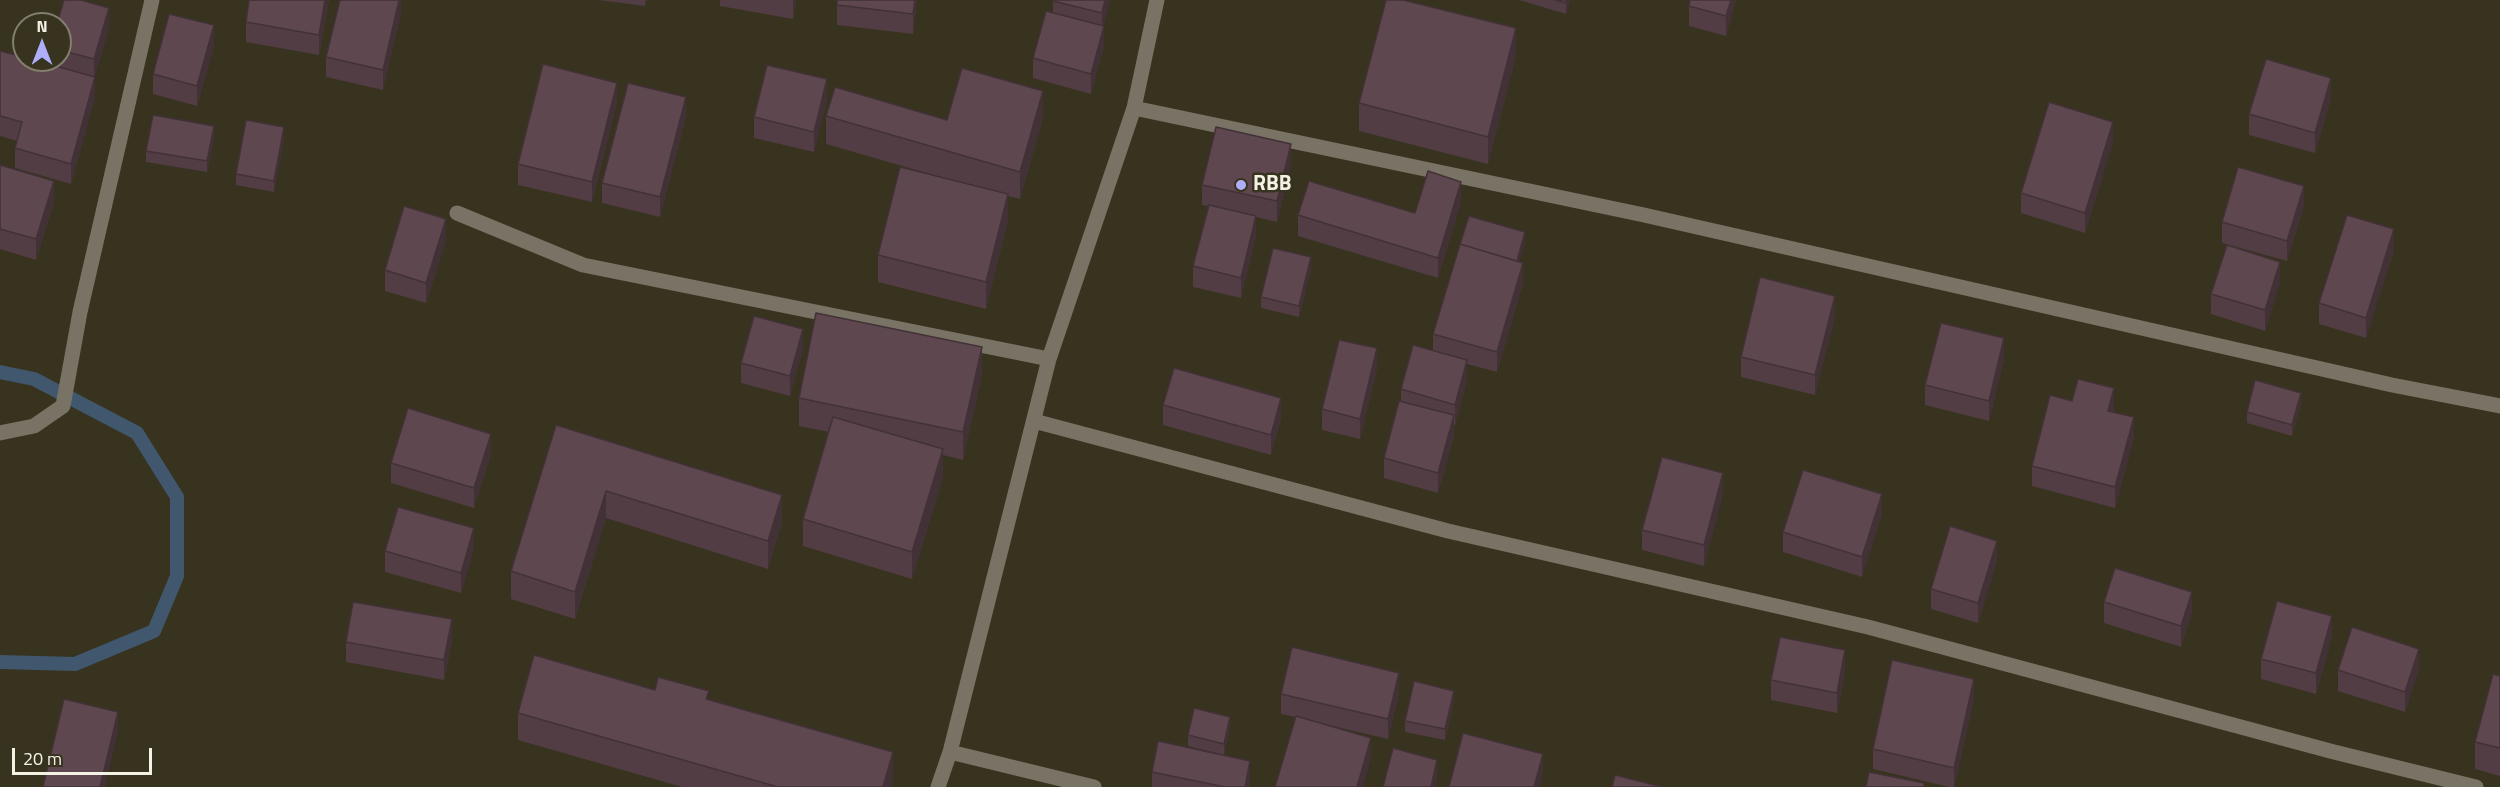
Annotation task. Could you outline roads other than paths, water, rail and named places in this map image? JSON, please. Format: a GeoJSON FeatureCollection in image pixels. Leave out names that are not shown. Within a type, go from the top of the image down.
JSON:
{"type":"FeatureCollection","features":[{"type":"Feature","properties":{"kind":"street"},"geometry":{"type":"LineString","coordinates":[[0,433],[34,426],[63,406],[80,312],[152,0]]}},
{"type":"Feature","properties":{"kind":"street"},"geometry":{"type":"LineString","coordinates":[[938,787],[950,753],[1048,358],[1134,108],[1157,0]]}},
{"type":"Feature","properties":{"kind":"street"},"geometry":{"type":"LineString","coordinates":[[1134,108],[1644,215],[2392,385],[2500,406]]}},
{"type":"Feature","properties":{"kind":"street"},"geometry":{"type":"LineString","coordinates":[[457,213],[583,265],[1048,358]]}},
{"type":"Feature","properties":{"kind":"street"},"geometry":{"type":"LineString","coordinates":[[1034,421],[1448,531],[1868,627],[2334,753],[2476,787]]}},
{"type":"Feature","properties":{"kind":"street"},"geometry":{"type":"LineString","coordinates":[[950,753],[1094,787]]}},
{"type":"Feature","properties":{"kind":"waterway"},"geometry":{"type":"LineString","coordinates":[[0,372],[34,379],[137,433],[177,497],[177,576],[154,631],[75,664],[0,662]]}},
{"type":"Feature","properties":{"kind":"place","name":"RBB"},"geometry":{"type":"Point","coordinates":[1241,185]}}]}
